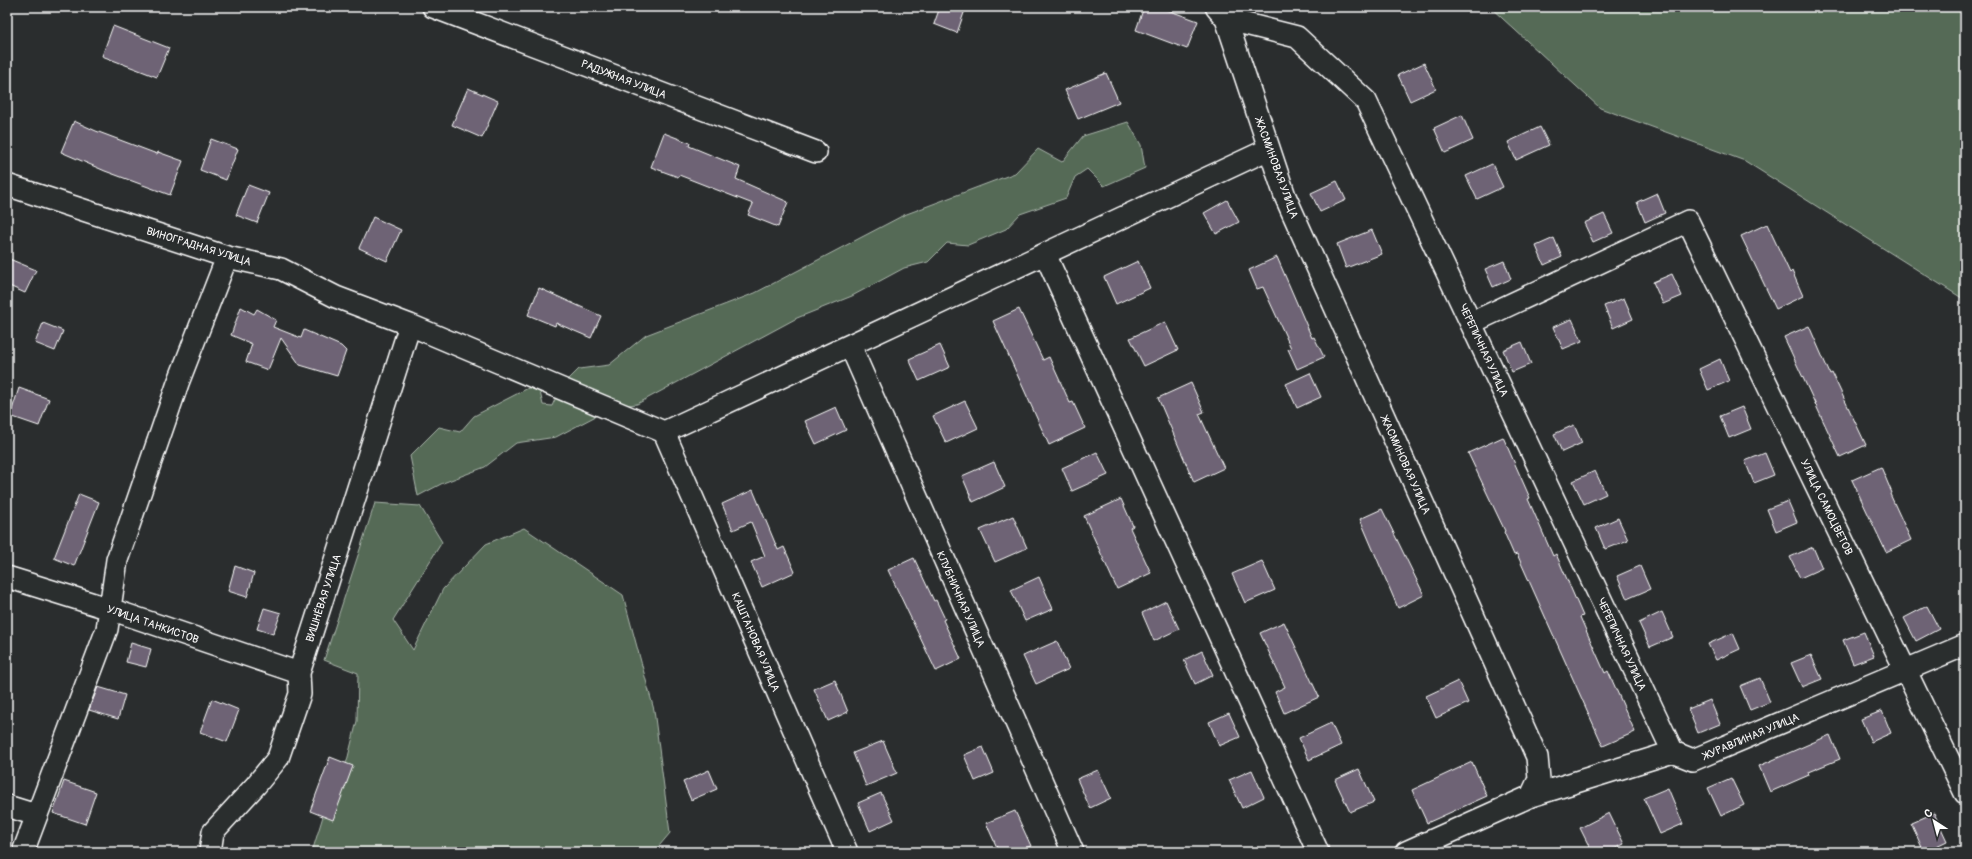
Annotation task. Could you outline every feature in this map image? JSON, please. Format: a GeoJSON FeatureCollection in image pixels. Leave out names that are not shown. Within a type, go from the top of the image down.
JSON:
{"type":"FeatureCollection","features":[{"type":"Feature","properties":{"kind":"street","name":"РАДУЖНАЯ УЛИЦА"},"geometry":{"type":"LineString","coordinates":[[433,7],[816,152]]}},
{"type":"Feature","properties":{"kind":"street","name":"ЖАСМИНОВАЯ УЛИЦА"},"geometry":{"type":"LineString","coordinates":[[1221,13],[1285,196],[1538,757],[1539,778],[1531,796]]}},
{"type":"Feature","properties":{"kind":"street","name":"ЧЕРЕПИЧНАЯ УЛИЦА"},"geometry":{"type":"LineString","coordinates":[[1221,13],[1297,37],[1366,101],[1673,752]]}},
{"type":"Feature","properties":{"kind":"street"},"geometry":{"type":"LineString","coordinates":[[664,432],[1269,149]]}},
{"type":"Feature","properties":{"kind":"street","name":"ВИНОГРАДНАЯ УЛИЦА"},"geometry":{"type":"LineString","coordinates":[[7,185],[227,257],[281,269],[336,298],[410,326],[664,432]]}},
{"type":"Feature","properties":{"kind":"street","name":"УЛИЦА САМОЦВЕТОВ"},"geometry":{"type":"LineString","coordinates":[[1472,323],[1688,220],[1965,793]]}},
{"type":"Feature","properties":{"kind":"street"},"geometry":{"type":"LineString","coordinates":[[1045,254],[1318,852]]}},
{"type":"Feature","properties":{"kind":"street"},"geometry":{"type":"LineString","coordinates":[[23,852],[107,629],[117,560],[178,383],[227,257]]}},
{"type":"Feature","properties":{"kind":"street","name":"ВИШНЁВАЯ УЛИЦА"},"geometry":{"type":"LineString","coordinates":[[210,852],[213,832],[256,785],[278,758],[300,694],[299,673],[410,326]]}},
{"type":"Feature","properties":{"kind":"street","name":"КЛУБНИЧНАЯ УЛИЦА"},"geometry":{"type":"LineString","coordinates":[[850,345],[1072,852]]}},
{"type":"Feature","properties":{"kind":"street","name":"КАШТАНОВАЯ УЛИЦА"},"geometry":{"type":"LineString","coordinates":[[664,432],[847,852]]}},
{"type":"Feature","properties":{"kind":"street","name":"УЛИЦА ТАНКИСТОВ"},"geometry":{"type":"LineString","coordinates":[[7,577],[110,609],[299,673]]}},
{"type":"Feature","properties":{"kind":"street","name":"ЖУРАВЛИНАЯ УЛИЦА"},"geometry":{"type":"LineString","coordinates":[[1673,752],[1693,760],[1965,645]]}},
{"type":"Feature","properties":{"kind":"street"},"geometry":{"type":"LineString","coordinates":[[1406,852],[1531,796],[1673,752]]}},
{"type":"Feature","properties":{"kind":"street"},"geometry":{"type":"LineString","coordinates":[[7,806],[36,815]]}},
{"type":"Feature","properties":{"kind":"green space"},"geometry":{"type":"Polygon","coordinates":[[[1490,7],[1965,7],[1965,300],[1745,161],[1600,108],[1490,7]]]}},
{"type":"Feature","properties":{"kind":"green space"},"geometry":{"type":"Polygon","coordinates":[[[1128,122],[1141,145],[1145,168],[1104,186],[1087,169],[1075,177],[1066,198],[1020,214],[1006,229],[968,245],[947,243],[928,262],[904,268],[852,296],[797,318],[637,404],[613,407],[556,437],[516,443],[485,467],[443,483],[418,496],[410,456],[439,427],[460,432],[474,416],[538,383],[543,405],[552,406],[560,388],[579,369],[609,365],[646,335],[755,293],[904,215],[1015,173],[1038,149],[1062,162],[1083,136],[1128,122]]]}},
{"type":"Feature","properties":{"kind":"green space"},"geometry":{"type":"Polygon","coordinates":[[[375,503],[420,506],[442,542],[393,620],[413,650],[443,589],[486,544],[524,528],[623,595],[654,710],[670,833],[654,852],[312,852],[332,787],[347,761],[357,721],[358,673],[324,660],[375,503]]]}},
{"type":"Feature","properties":{"kind":"building"},"geometry":{"type":"Polygon","coordinates":[[[940,7],[966,7],[957,33],[934,24],[940,7]]]}},
{"type":"Feature","properties":{"kind":"building"},"geometry":{"type":"Polygon","coordinates":[[[1144,7],[1159,7],[1198,21],[1187,49],[1136,30],[1144,7]]]}},
{"type":"Feature","properties":{"kind":"building"},"geometry":{"type":"Polygon","coordinates":[[[113,26],[169,48],[157,77],[102,56],[113,26]]]}},
{"type":"Feature","properties":{"kind":"building"},"geometry":{"type":"Polygon","coordinates":[[[1424,63],[1436,89],[1410,101],[1398,75],[1424,63]]]}},
{"type":"Feature","properties":{"kind":"building"},"geometry":{"type":"Polygon","coordinates":[[[1106,73],[1119,102],[1078,119],[1065,90],[1106,73]]]}},
{"type":"Feature","properties":{"kind":"building"},"geometry":{"type":"Polygon","coordinates":[[[468,88],[498,101],[482,138],[452,125],[468,88]]]}},
{"type":"Feature","properties":{"kind":"building"},"geometry":{"type":"Polygon","coordinates":[[[1462,115],[1473,140],[1445,153],[1434,128],[1462,115]]]}},
{"type":"Feature","properties":{"kind":"building"},"geometry":{"type":"Polygon","coordinates":[[[74,121],[157,154],[158,152],[183,161],[170,195],[105,171],[61,152],[74,121]]]}},
{"type":"Feature","properties":{"kind":"building"},"geometry":{"type":"Polygon","coordinates":[[[1540,127],[1549,145],[1516,160],[1508,142],[1540,127]]]}},
{"type":"Feature","properties":{"kind":"building"},"geometry":{"type":"Polygon","coordinates":[[[664,133],[690,143],[689,146],[740,167],[736,179],[788,202],[778,227],[748,215],[753,204],[679,175],[678,177],[651,167],[664,133]]]}},
{"type":"Feature","properties":{"kind":"building"},"geometry":{"type":"Polygon","coordinates":[[[211,139],[238,149],[226,180],[200,170],[211,139]]]}},
{"type":"Feature","properties":{"kind":"building"},"geometry":{"type":"Polygon","coordinates":[[[1492,164],[1503,187],[1477,199],[1466,176],[1492,164]]]}},
{"type":"Feature","properties":{"kind":"building"},"geometry":{"type":"Polygon","coordinates":[[[1337,181],[1346,200],[1320,212],[1311,193],[1337,181]]]}},
{"type":"Feature","properties":{"kind":"building"},"geometry":{"type":"Polygon","coordinates":[[[248,185],[269,193],[257,223],[236,215],[248,185]]]}},
{"type":"Feature","properties":{"kind":"building"},"geometry":{"type":"Polygon","coordinates":[[[1657,193],[1665,213],[1645,222],[1637,202],[1657,193]]]}},
{"type":"Feature","properties":{"kind":"building"},"geometry":{"type":"Polygon","coordinates":[[[1227,200],[1239,222],[1216,234],[1204,213],[1227,200]]]}},
{"type":"Feature","properties":{"kind":"building"},"geometry":{"type":"Polygon","coordinates":[[[1604,214],[1613,233],[1593,242],[1584,223],[1604,214]]]}},
{"type":"Feature","properties":{"kind":"building"},"geometry":{"type":"Polygon","coordinates":[[[373,217],[401,230],[387,261],[359,248],[373,217]]]}},
{"type":"Feature","properties":{"kind":"building"},"geometry":{"type":"Polygon","coordinates":[[[1767,224],[1790,273],[1792,271],[1803,296],[1776,309],[1741,236],[1767,224]]]}},
{"type":"Feature","properties":{"kind":"building"},"geometry":{"type":"Polygon","coordinates":[[[1372,230],[1382,254],[1346,268],[1337,244],[1372,230]]]}},
{"type":"Feature","properties":{"kind":"building"},"geometry":{"type":"Polygon","coordinates":[[[1554,238],[1562,257],[1544,265],[1536,246],[1554,238]]]}},
{"type":"Feature","properties":{"kind":"building"},"geometry":{"type":"Polygon","coordinates":[[[1277,257],[1312,338],[1314,337],[1324,357],[1297,369],[1288,349],[1291,348],[1263,287],[1257,289],[1249,270],[1277,257]]]}},
{"type":"Feature","properties":{"kind":"building"},"geometry":{"type":"Polygon","coordinates":[[[7,258],[36,270],[25,293],[7,285],[7,258]]]}},
{"type":"Feature","properties":{"kind":"building"},"geometry":{"type":"Polygon","coordinates":[[[1138,261],[1150,288],[1116,304],[1104,277],[1138,261]]]}},
{"type":"Feature","properties":{"kind":"building"},"geometry":{"type":"Polygon","coordinates":[[[1504,261],[1511,279],[1493,287],[1485,269],[1504,261]]]}},
{"type":"Feature","properties":{"kind":"building"},"geometry":{"type":"Polygon","coordinates":[[[1672,274],[1682,296],[1663,304],[1653,282],[1672,274]]]}},
{"type":"Feature","properties":{"kind":"building"},"geometry":{"type":"Polygon","coordinates":[[[539,288],[601,316],[591,338],[556,323],[555,326],[528,315],[539,288]]]}},
{"type":"Feature","properties":{"kind":"building"},"geometry":{"type":"Polygon","coordinates":[[[1624,298],[1633,319],[1613,328],[1604,306],[1624,298]]]}},
{"type":"Feature","properties":{"kind":"building"},"geometry":{"type":"Polygon","coordinates":[[[241,307],[254,314],[257,309],[276,320],[273,327],[301,338],[304,330],[341,346],[346,351],[337,376],[300,365],[281,338],[268,370],[246,362],[252,344],[231,335],[241,307]]]}},
{"type":"Feature","properties":{"kind":"building"},"geometry":{"type":"Polygon","coordinates":[[[1019,309],[1043,360],[1049,357],[1070,403],[1073,402],[1085,428],[1049,445],[993,321],[1019,309]]]}},
{"type":"Feature","properties":{"kind":"building"},"geometry":{"type":"Polygon","coordinates":[[[1572,319],[1582,341],[1563,349],[1553,327],[1572,319]]]}},
{"type":"Feature","properties":{"kind":"building"},"geometry":{"type":"Polygon","coordinates":[[[1165,322],[1178,350],[1144,366],[1130,338],[1165,322]]]}},
{"type":"Feature","properties":{"kind":"building"},"geometry":{"type":"Polygon","coordinates":[[[43,323],[63,331],[55,351],[35,343],[43,323]]]}},
{"type":"Feature","properties":{"kind":"building"},"geometry":{"type":"Polygon","coordinates":[[[1809,326],[1830,374],[1832,373],[1866,445],[1840,457],[1784,337],[1809,326]]]}},
{"type":"Feature","properties":{"kind":"building"},"geometry":{"type":"Polygon","coordinates":[[[1522,342],[1531,364],[1512,372],[1503,350],[1522,342]]]}},
{"type":"Feature","properties":{"kind":"building"},"geometry":{"type":"Polygon","coordinates":[[[940,345],[950,367],[919,381],[909,359],[940,345]]]}},
{"type":"Feature","properties":{"kind":"building"},"geometry":{"type":"Polygon","coordinates":[[[1720,359],[1729,381],[1708,390],[1699,369],[1720,359]]]}},
{"type":"Feature","properties":{"kind":"building"},"geometry":{"type":"Polygon","coordinates":[[[1310,373],[1321,397],[1297,408],[1286,384],[1310,373]]]}},
{"type":"Feature","properties":{"kind":"building"},"geometry":{"type":"Polygon","coordinates":[[[1191,383],[1204,412],[1199,414],[1224,468],[1194,482],[1158,398],[1191,383]]]}},
{"type":"Feature","properties":{"kind":"building"},"geometry":{"type":"Polygon","coordinates":[[[19,388],[49,399],[39,426],[10,416],[19,388]]]}},
{"type":"Feature","properties":{"kind":"building"},"geometry":{"type":"Polygon","coordinates":[[[965,401],[978,428],[946,443],[933,416],[965,401]]]}},
{"type":"Feature","properties":{"kind":"building"},"geometry":{"type":"Polygon","coordinates":[[[836,407],[846,430],[816,444],[805,421],[836,407]]]}},
{"type":"Feature","properties":{"kind":"building"},"geometry":{"type":"Polygon","coordinates":[[[1742,407],[1751,429],[1729,438],[1720,416],[1742,407]]]}},
{"type":"Feature","properties":{"kind":"building"},"geometry":{"type":"Polygon","coordinates":[[[1574,425],[1582,443],[1562,452],[1554,434],[1574,425]]]}},
{"type":"Feature","properties":{"kind":"building"},"geometry":{"type":"Polygon","coordinates":[[[1503,437],[1530,498],[1528,499],[1553,556],[1556,554],[1583,616],[1580,617],[1605,673],[1608,671],[1635,732],[1603,746],[1517,554],[1514,555],[1504,532],[1505,531],[1468,453],[1503,437]]]}},
{"type":"Feature","properties":{"kind":"building"},"geometry":{"type":"Polygon","coordinates":[[[1097,452],[1108,475],[1072,491],[1062,468],[1097,452]]]}},
{"type":"Feature","properties":{"kind":"building"},"geometry":{"type":"Polygon","coordinates":[[[1765,453],[1774,475],[1754,483],[1745,461],[1765,453]]]}},
{"type":"Feature","properties":{"kind":"building"},"geometry":{"type":"Polygon","coordinates":[[[994,462],[1005,487],[973,502],[962,476],[994,462]]]}},
{"type":"Feature","properties":{"kind":"building"},"geometry":{"type":"Polygon","coordinates":[[[1881,467],[1892,493],[1890,494],[1911,540],[1886,552],[1852,480],[1881,467]]]}},
{"type":"Feature","properties":{"kind":"building"},"geometry":{"type":"Polygon","coordinates":[[[1595,471],[1606,494],[1584,504],[1573,481],[1595,471]]]}},
{"type":"Feature","properties":{"kind":"building"},"geometry":{"type":"Polygon","coordinates":[[[753,490],[778,550],[784,547],[795,572],[762,587],[751,562],[765,556],[751,522],[733,530],[722,504],[753,490]]]}},
{"type":"Feature","properties":{"kind":"building"},"geometry":{"type":"Polygon","coordinates":[[[79,494],[99,502],[74,566],[54,558],[79,494]]]}},
{"type":"Feature","properties":{"kind":"building"},"geometry":{"type":"Polygon","coordinates":[[[1121,499],[1133,526],[1130,528],[1151,573],[1117,589],[1084,516],[1121,499]]]}},
{"type":"Feature","properties":{"kind":"building"},"geometry":{"type":"Polygon","coordinates":[[[1788,501],[1797,522],[1776,531],[1767,509],[1788,501]]]}},
{"type":"Feature","properties":{"kind":"building"},"geometry":{"type":"Polygon","coordinates":[[[1382,509],[1424,595],[1398,608],[1360,519],[1382,509]]]}},
{"type":"Feature","properties":{"kind":"building"},"geometry":{"type":"Polygon","coordinates":[[[1013,516],[1027,548],[995,562],[980,530],[1013,516]]]}},
{"type":"Feature","properties":{"kind":"building"},"geometry":{"type":"Polygon","coordinates":[[[1618,518],[1628,540],[1605,549],[1596,528],[1618,518]]]}},
{"type":"Feature","properties":{"kind":"building"},"geometry":{"type":"Polygon","coordinates":[[[1813,547],[1822,568],[1800,578],[1790,557],[1813,547]]]}},
{"type":"Feature","properties":{"kind":"building"},"geometry":{"type":"Polygon","coordinates":[[[914,558],[934,601],[936,600],[945,619],[943,620],[961,659],[936,671],[888,570],[914,558]]]}},
{"type":"Feature","properties":{"kind":"building"},"geometry":{"type":"Polygon","coordinates":[[[1262,561],[1275,590],[1245,603],[1232,574],[1262,561]]]}},
{"type":"Feature","properties":{"kind":"building"},"geometry":{"type":"Polygon","coordinates":[[[235,566],[254,573],[247,597],[228,591],[235,566]]]}},
{"type":"Feature","properties":{"kind":"building"},"geometry":{"type":"Polygon","coordinates":[[[1640,566],[1650,589],[1627,599],[1617,576],[1640,566]]]}},
{"type":"Feature","properties":{"kind":"building"},"geometry":{"type":"Polygon","coordinates":[[[1039,577],[1053,609],[1025,621],[1011,590],[1039,577]]]}},
{"type":"Feature","properties":{"kind":"building"},"geometry":{"type":"Polygon","coordinates":[[[1166,601],[1179,629],[1154,641],[1142,613],[1166,601]]]}},
{"type":"Feature","properties":{"kind":"building"},"geometry":{"type":"Polygon","coordinates":[[[1927,606],[1939,629],[1916,641],[1904,618],[1927,606]]]}},
{"type":"Feature","properties":{"kind":"building"},"geometry":{"type":"Polygon","coordinates":[[[264,608],[281,613],[273,634],[257,629],[264,608]]]}},
{"type":"Feature","properties":{"kind":"building"},"geometry":{"type":"Polygon","coordinates":[[[1662,612],[1673,637],[1650,647],[1639,623],[1662,612]]]}},
{"type":"Feature","properties":{"kind":"building"},"geometry":{"type":"Polygon","coordinates":[[[1284,622],[1319,697],[1284,713],[1275,692],[1285,687],[1260,633],[1284,622]]]}},
{"type":"Feature","properties":{"kind":"building"},"geometry":{"type":"Polygon","coordinates":[[[1864,632],[1874,656],[1853,664],[1843,640],[1864,632]]]}},
{"type":"Feature","properties":{"kind":"building"},"geometry":{"type":"Polygon","coordinates":[[[1733,633],[1740,649],[1716,660],[1708,644],[1733,633]]]}},
{"type":"Feature","properties":{"kind":"building"},"geometry":{"type":"Polygon","coordinates":[[[1057,641],[1069,669],[1036,684],[1023,656],[1057,641]]]}},
{"type":"Feature","properties":{"kind":"building"},"geometry":{"type":"Polygon","coordinates":[[[131,643],[151,649],[146,667],[126,662],[131,643]]]}},
{"type":"Feature","properties":{"kind":"building"},"geometry":{"type":"Polygon","coordinates":[[[1202,651],[1213,675],[1195,684],[1184,660],[1202,651]]]}},
{"type":"Feature","properties":{"kind":"building"},"geometry":{"type":"Polygon","coordinates":[[[1811,655],[1822,679],[1802,687],[1791,663],[1811,655]]]}},
{"type":"Feature","properties":{"kind":"building"},"geometry":{"type":"Polygon","coordinates":[[[1760,678],[1770,702],[1750,710],[1740,686],[1760,678]]]}},
{"type":"Feature","properties":{"kind":"building"},"geometry":{"type":"Polygon","coordinates":[[[835,680],[848,712],[828,721],[814,689],[835,680]]]}},
{"type":"Feature","properties":{"kind":"building"},"geometry":{"type":"Polygon","coordinates":[[[1458,681],[1468,703],[1436,718],[1426,696],[1458,681]]]}},
{"type":"Feature","properties":{"kind":"building"},"geometry":{"type":"Polygon","coordinates":[[[98,687],[125,695],[118,719],[89,710],[98,687]]]}},
{"type":"Feature","properties":{"kind":"building"},"geometry":{"type":"Polygon","coordinates":[[[212,699],[239,710],[227,742],[200,732],[212,699]]]}},
{"type":"Feature","properties":{"kind":"building"},"geometry":{"type":"Polygon","coordinates":[[[1710,700],[1720,724],[1698,733],[1688,709],[1710,700]]]}},
{"type":"Feature","properties":{"kind":"building"},"geometry":{"type":"Polygon","coordinates":[[[1882,711],[1891,733],[1871,742],[1861,719],[1882,711]]]}},
{"type":"Feature","properties":{"kind":"building"},"geometry":{"type":"Polygon","coordinates":[[[1229,713],[1240,737],[1219,746],[1209,722],[1229,713]]]}},
{"type":"Feature","properties":{"kind":"building"},"geometry":{"type":"Polygon","coordinates":[[[1331,723],[1341,745],[1309,760],[1299,738],[1331,723]]]}},
{"type":"Feature","properties":{"kind":"building"},"geometry":{"type":"Polygon","coordinates":[[[1830,735],[1840,759],[1808,772],[1809,775],[1770,792],[1759,766],[1830,735]]]}},
{"type":"Feature","properties":{"kind":"building"},"geometry":{"type":"Polygon","coordinates":[[[883,741],[897,773],[866,786],[853,753],[883,741]]]}},
{"type":"Feature","properties":{"kind":"building"},"geometry":{"type":"Polygon","coordinates":[[[983,747],[994,773],[975,781],[964,755],[983,747]]]}},
{"type":"Feature","properties":{"kind":"building"},"geometry":{"type":"Polygon","coordinates":[[[330,757],[353,766],[333,820],[310,811],[330,757]]]}},
{"type":"Feature","properties":{"kind":"building"},"geometry":{"type":"Polygon","coordinates":[[[1472,762],[1487,796],[1427,823],[1412,790],[1472,762]]]}},
{"type":"Feature","properties":{"kind":"building"},"geometry":{"type":"Polygon","coordinates":[[[1359,769],[1374,802],[1350,812],[1335,780],[1359,769]]]}},
{"type":"Feature","properties":{"kind":"building"},"geometry":{"type":"Polygon","coordinates":[[[709,770],[717,789],[691,800],[683,782],[709,770]]]}},
{"type":"Feature","properties":{"kind":"building"},"geometry":{"type":"Polygon","coordinates":[[[1098,770],[1111,798],[1090,808],[1077,779],[1098,770]]]}},
{"type":"Feature","properties":{"kind":"building"},"geometry":{"type":"Polygon","coordinates":[[[1252,770],[1264,797],[1242,808],[1229,780],[1252,770]]]}},
{"type":"Feature","properties":{"kind":"building"},"geometry":{"type":"Polygon","coordinates":[[[1731,778],[1744,805],[1721,816],[1708,788],[1731,778]]]}},
{"type":"Feature","properties":{"kind":"building"},"geometry":{"type":"Polygon","coordinates":[[[64,781],[96,792],[85,824],[53,813],[64,781]]]}},
{"type":"Feature","properties":{"kind":"building"},"geometry":{"type":"Polygon","coordinates":[[[1668,788],[1683,824],[1660,834],[1644,798],[1668,788]]]}},
{"type":"Feature","properties":{"kind":"building"},"geometry":{"type":"Polygon","coordinates":[[[881,793],[894,820],[870,831],[858,803],[881,793]]]}},
{"type":"Feature","properties":{"kind":"building"},"geometry":{"type":"Polygon","coordinates":[[[1015,811],[1031,846],[1016,852],[999,852],[986,823],[1015,811]]]}},
{"type":"Feature","properties":{"kind":"building"},"geometry":{"type":"Polygon","coordinates":[[[1609,813],[1624,844],[1608,852],[1592,852],[1580,828],[1609,813]]]}},
{"type":"Feature","properties":{"kind":"building"},"geometry":{"type":"Polygon","coordinates":[[[1934,813],[1947,841],[1924,852],[1911,823],[1934,813]]]}}]}
